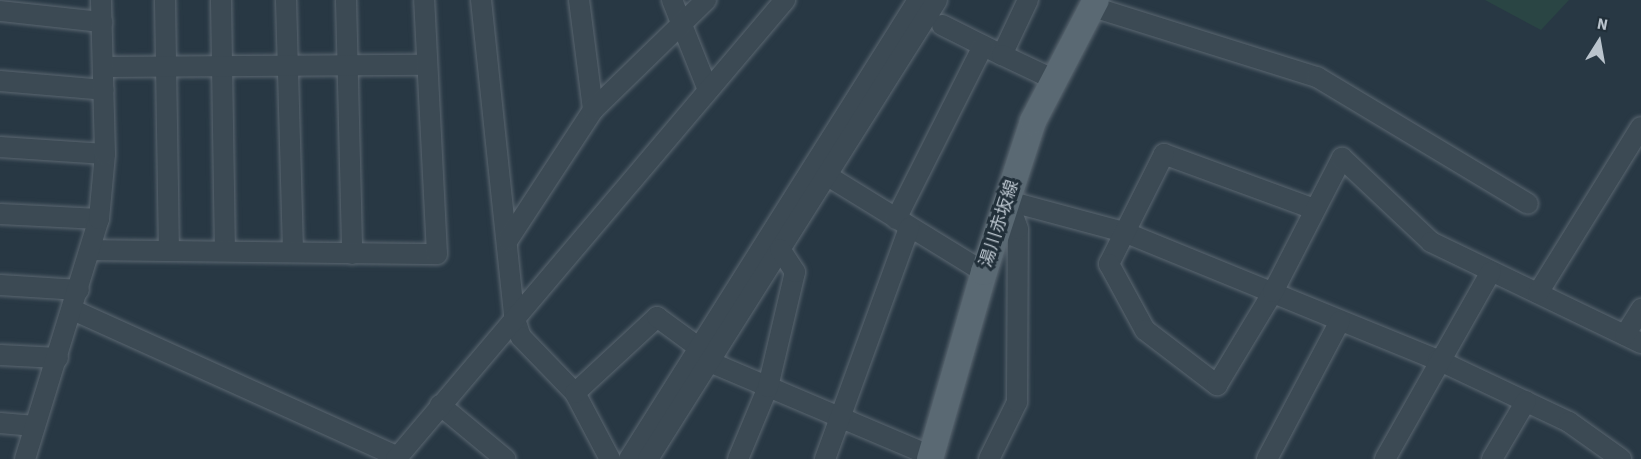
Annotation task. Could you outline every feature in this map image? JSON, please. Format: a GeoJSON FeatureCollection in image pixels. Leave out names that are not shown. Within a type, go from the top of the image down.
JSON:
{"type":"FeatureCollection","features":[{"type":"Feature","properties":{"kind":"main road","name":"湯川赤坂線"},"geometry":{"type":"LineString","coordinates":[[931,457],[984,272],[1034,121],[1094,4]]}},
{"type":"Feature","properties":{"kind":"street"},"geometry":{"type":"LineString","coordinates":[[25,459],[92,250],[99,219],[105,154],[101,0]]}},
{"type":"Feature","properties":{"kind":"street"},"geometry":{"type":"LineString","coordinates":[[165,0],[169,250]]}},
{"type":"Feature","properties":{"kind":"street"},"geometry":{"type":"LineString","coordinates":[[220,0],[225,250]]}},
{"type":"Feature","properties":{"kind":"street"},"geometry":{"type":"LineString","coordinates":[[286,0],[293,252]]}},
{"type":"Feature","properties":{"kind":"street"},"geometry":{"type":"LineString","coordinates":[[346,0],[352,254]]}},
{"type":"Feature","properties":{"kind":"street"},"geometry":{"type":"LineString","coordinates":[[92,250],[437,254],[424,0]]}},
{"type":"Feature","properties":{"kind":"street"},"geometry":{"type":"LineString","coordinates":[[481,0],[508,240],[514,316],[521,337],[575,393],[610,459]]}},
{"type":"Feature","properties":{"kind":"street"},"geometry":{"type":"LineString","coordinates":[[579,0],[593,110]]}},
{"type":"Feature","properties":{"kind":"street"},"geometry":{"type":"LineString","coordinates":[[672,0],[685,25],[708,90]]}},
{"type":"Feature","properties":{"kind":"street"},"geometry":{"type":"LineString","coordinates":[[508,240],[593,110],[620,81],[685,25],[706,0]]}},
{"type":"Feature","properties":{"kind":"street"},"geometry":{"type":"LineString","coordinates":[[73,310],[397,458],[514,316],[785,0]]}},
{"type":"Feature","properties":{"kind":"street"},"geometry":{"type":"LineString","coordinates":[[648,459],[700,355],[780,249],[820,172],[918,0]]}},
{"type":"Feature","properties":{"kind":"street"},"geometry":{"type":"LineString","coordinates":[[629,459],[937,0]]}},
{"type":"Feature","properties":{"kind":"street"},"geometry":{"type":"LineString","coordinates":[[1002,55],[1028,0]]}},
{"type":"Feature","properties":{"kind":"street"},"geometry":{"type":"LineString","coordinates":[[1094,4],[1317,77],[1528,204]]}},
{"type":"Feature","properties":{"kind":"street"},"geometry":{"type":"LineString","coordinates":[[0,11],[102,22]]}},
{"type":"Feature","properties":{"kind":"street"},"geometry":{"type":"LineString","coordinates":[[942,25],[1055,80]]}},
{"type":"Feature","properties":{"kind":"street"},"geometry":{"type":"LineString","coordinates":[[825,459],[903,224],[983,46]]}},
{"type":"Feature","properties":{"kind":"street"},"geometry":{"type":"LineString","coordinates":[[103,67],[426,65]]}},
{"type":"Feature","properties":{"kind":"street"},"geometry":{"type":"LineString","coordinates":[[0,81],[104,90]]}},
{"type":"Feature","properties":{"kind":"street"},"geometry":{"type":"LineString","coordinates":[[1538,293],[1641,126]]}},
{"type":"Feature","properties":{"kind":"street"},"geometry":{"type":"LineString","coordinates":[[0,147],[105,154]]}},
{"type":"Feature","properties":{"kind":"street"},"geometry":{"type":"LineString","coordinates":[[1314,209],[1164,154],[1109,264],[1145,330],[1217,385],[1272,292],[1342,158],[1431,242],[1633,339],[1641,309]]}},
{"type":"Feature","properties":{"kind":"street"},"geometry":{"type":"LineString","coordinates":[[820,172],[984,272]]}},
{"type":"Feature","properties":{"kind":"street"},"geometry":{"type":"LineString","coordinates":[[1008,201],[1124,232],[1438,360],[1569,422],[1621,459]]}},
{"type":"Feature","properties":{"kind":"street"},"geometry":{"type":"LineString","coordinates":[[989,459],[1017,402],[1018,229],[1008,201]]}},
{"type":"Feature","properties":{"kind":"street"},"geometry":{"type":"LineString","coordinates":[[0,214],[99,219]]}},
{"type":"Feature","properties":{"kind":"street"},"geometry":{"type":"LineString","coordinates":[[738,459],[768,387],[795,272],[780,249]]}},
{"type":"Feature","properties":{"kind":"street"},"geometry":{"type":"LineString","coordinates":[[1384,459],[1438,360],[1491,272]]}},
{"type":"Feature","properties":{"kind":"street"},"geometry":{"type":"LineString","coordinates":[[0,285],[79,290]]}},
{"type":"Feature","properties":{"kind":"street"},"geometry":{"type":"LineString","coordinates":[[575,393],[657,317],[700,355],[768,387],[931,457]]}},
{"type":"Feature","properties":{"kind":"street"},"geometry":{"type":"LineString","coordinates":[[1267,459],[1340,321]]}},
{"type":"Feature","properties":{"kind":"street"},"geometry":{"type":"LineString","coordinates":[[0,355],[58,358]]}},
{"type":"Feature","properties":{"kind":"street"},"geometry":{"type":"LineString","coordinates":[[1492,459],[1526,401]]}},
{"type":"Feature","properties":{"kind":"street"},"geometry":{"type":"LineString","coordinates":[[440,405],[505,459]]}},
{"type":"Feature","properties":{"kind":"street"},"geometry":{"type":"LineString","coordinates":[[0,423],[35,426]]}},
{"type":"Feature","properties":{"kind":"green space"},"geometry":{"type":"Polygon","coordinates":[[[1485,0],[1569,0],[1541,30],[1485,0]]]}}]}
